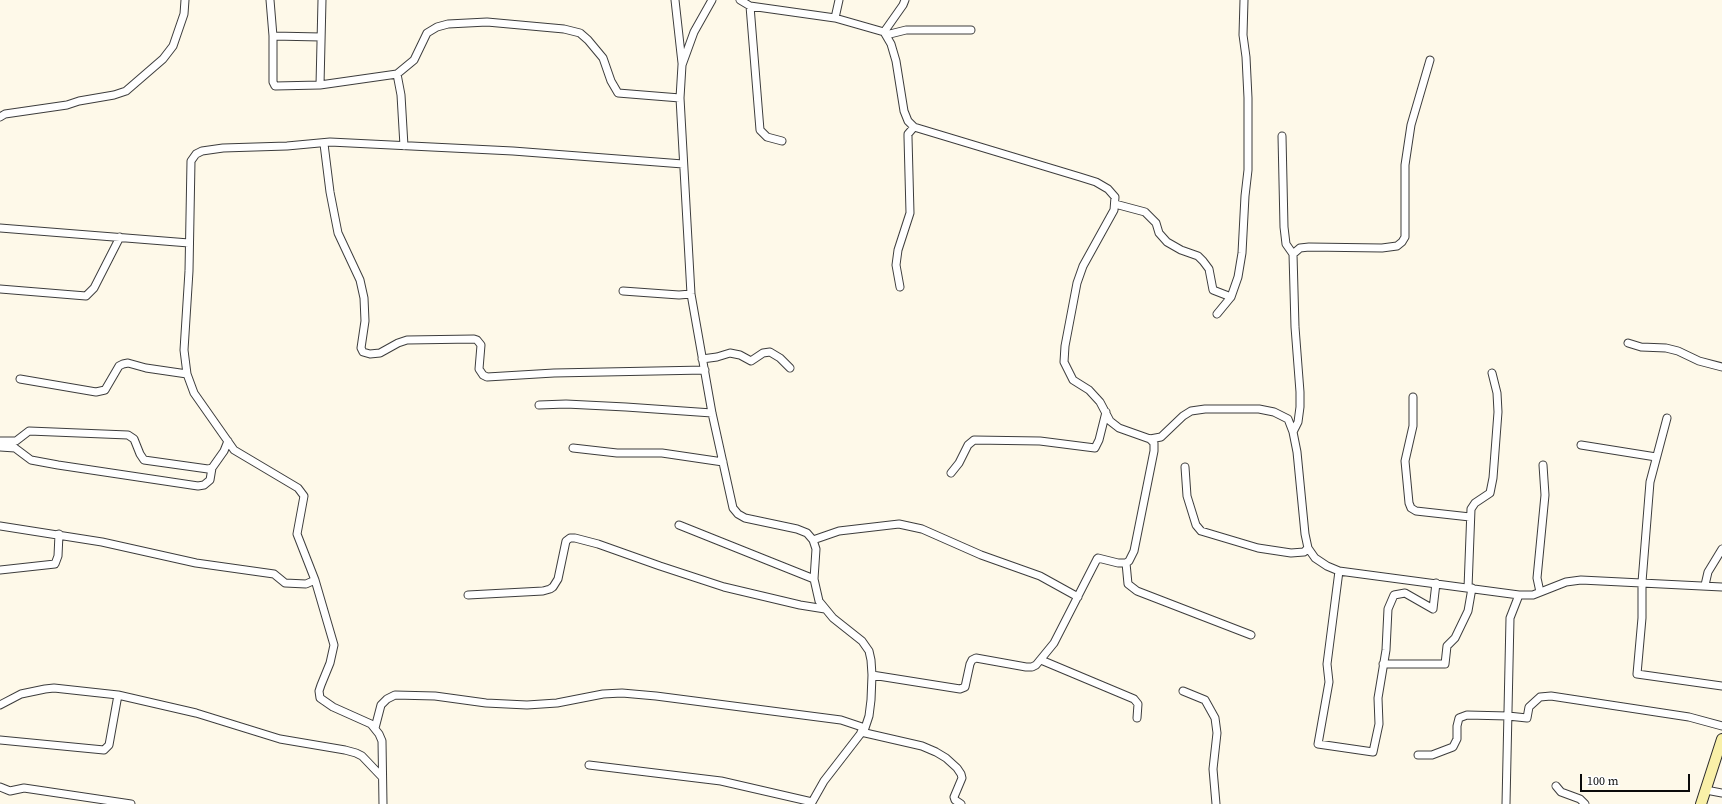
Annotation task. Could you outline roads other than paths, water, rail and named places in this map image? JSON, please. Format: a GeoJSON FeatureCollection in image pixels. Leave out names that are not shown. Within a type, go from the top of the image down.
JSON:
{"type":"FeatureCollection","features":[{"type":"Feature","properties":{"kind":"street"},"geometry":{"type":"LineString","coordinates":[[0,117],[5,114],[67,105],[126,91],[163,59],[173,46],[184,14],[185,0]]}},
{"type":"Feature","properties":{"kind":"street"},"geometry":{"type":"LineString","coordinates":[[270,0],[275,86],[320,85],[397,74],[414,60],[427,33],[436,27],[448,24],[487,22],[564,29],[580,33],[603,58],[611,82],[618,93],[680,98]]}},
{"type":"Feature","properties":{"kind":"street"},"geometry":{"type":"LineString","coordinates":[[320,85],[322,0]]}},
{"type":"Feature","properties":{"kind":"street"},"geometry":{"type":"LineString","coordinates":[[589,765],[721,781],[811,803],[824,782],[863,730],[869,716],[872,674],[871,660],[866,646],[825,609],[816,594],[814,579],[816,549],[813,540],[807,533],[797,529],[745,518],[738,514],[733,508],[712,414],[691,294],[680,98],[682,65],[675,0]]}},
{"type":"Feature","properties":{"kind":"street"},"geometry":{"type":"LineString","coordinates":[[682,65],[694,32],[712,0]]}},
{"type":"Feature","properties":{"kind":"street"},"geometry":{"type":"LineString","coordinates":[[740,0],[750,6],[835,18],[885,33],[901,30],[971,30]]}},
{"type":"Feature","properties":{"kind":"street"},"geometry":{"type":"LineString","coordinates":[[835,18],[839,0]]}},
{"type":"Feature","properties":{"kind":"street"},"geometry":{"type":"LineString","coordinates":[[885,33],[905,0]]}},
{"type":"Feature","properties":{"kind":"street"},"geometry":{"type":"LineString","coordinates":[[1217,314],[1231,297],[1238,277],[1242,253],[1248,170],[1248,98],[1246,57],[1243,35],[1244,0]]}},
{"type":"Feature","properties":{"kind":"street"},"geometry":{"type":"LineString","coordinates":[[750,6],[760,130],[767,137],[782,141]]}},
{"type":"Feature","properties":{"kind":"street"},"geometry":{"type":"LineString","coordinates":[[885,33],[891,44],[896,61],[904,111],[908,121],[914,127],[1096,182],[1108,189],[1115,197],[1112,215],[1083,266],[1077,283],[1064,357],[1064,362],[1073,380],[1092,393],[1100,402],[1110,421],[1119,428],[1150,439],[1162,436],[1183,416],[1191,411],[1205,409],[1259,409],[1274,412],[1288,419],[1293,432],[1297,452],[1305,534],[1308,548],[1315,558],[1327,566],[1339,570],[1518,595],[1533,594],[1566,582],[1582,580],[1722,587]]}},
{"type":"Feature","properties":{"kind":"street"},"geometry":{"type":"LineString","coordinates":[[273,36],[320,38]]}},
{"type":"Feature","properties":{"kind":"street"},"geometry":{"type":"LineString","coordinates":[[1293,254],[1300,248],[1309,247],[1382,248],[1397,246],[1402,242],[1405,237],[1405,165],[1411,125],[1430,60]]}},
{"type":"Feature","properties":{"kind":"street"},"geometry":{"type":"LineString","coordinates":[[397,74],[402,100],[404,146]]}},
{"type":"Feature","properties":{"kind":"street"},"geometry":{"type":"LineString","coordinates":[[900,287],[896,265],[898,250],[910,213],[908,134],[914,127]]}},
{"type":"Feature","properties":{"kind":"street"},"geometry":{"type":"LineString","coordinates":[[1282,136],[1284,238],[1293,254],[1294,327],[1300,407],[1298,422],[1293,432]]}},
{"type":"Feature","properties":{"kind":"street"},"geometry":{"type":"LineString","coordinates":[[383,804],[382,742],[380,734],[371,724],[333,708],[320,698],[319,691],[330,663],[334,645],[315,580],[297,534],[304,500],[301,491],[234,450],[194,394],[187,374],[184,350],[191,161],[196,154],[202,151],[222,148],[324,144],[330,142],[521,152],[683,164]]}},
{"type":"Feature","properties":{"kind":"street"},"geometry":{"type":"LineString","coordinates":[[324,144],[330,192],[338,233],[360,280],[364,298],[365,321],[361,348],[362,352],[370,354],[380,353],[398,343],[407,340],[474,339],[481,345],[479,369],[483,376],[487,377],[554,372],[705,370]]}},
{"type":"Feature","properties":{"kind":"street"},"geometry":{"type":"LineString","coordinates":[[1115,204],[1145,212],[1156,223],[1159,233],[1167,242],[1181,250],[1198,256],[1203,261],[1209,269],[1213,290],[1231,297]]}},
{"type":"Feature","properties":{"kind":"street"},"geometry":{"type":"LineString","coordinates":[[0,228],[189,243]]}},
{"type":"Feature","properties":{"kind":"street"},"geometry":{"type":"LineString","coordinates":[[0,289],[86,296],[94,288],[120,237]]}},
{"type":"Feature","properties":{"kind":"street"},"geometry":{"type":"LineString","coordinates":[[623,291],[679,295],[691,294]]}},
{"type":"Feature","properties":{"kind":"street"},"geometry":{"type":"LineString","coordinates":[[1628,343],[1641,347],[1666,348],[1678,351],[1699,361],[1722,368]]}},
{"type":"Feature","properties":{"kind":"street"},"geometry":{"type":"LineString","coordinates":[[702,359],[730,353],[740,355],[751,361],[763,353],[770,352],[780,358],[790,368]]}},
{"type":"Feature","properties":{"kind":"street"},"geometry":{"type":"LineString","coordinates":[[20,379],[96,392],[105,390],[119,366],[128,363],[146,368],[187,374]]}},
{"type":"Feature","properties":{"kind":"street"},"geometry":{"type":"LineString","coordinates":[[1383,664],[1444,664],[1447,646],[1455,638],[1468,611],[1470,588],[1471,509],[1475,503],[1490,493],[1493,478],[1498,412],[1497,393],[1492,373]]}},
{"type":"Feature","properties":{"kind":"street"},"geometry":{"type":"LineString","coordinates":[[1413,396],[1413,426],[1405,461],[1409,503],[1411,508],[1416,511],[1470,517]]}},
{"type":"Feature","properties":{"kind":"street"},"geometry":{"type":"LineString","coordinates":[[539,405],[566,404],[626,406],[712,414]]}},
{"type":"Feature","properties":{"kind":"street"},"geometry":{"type":"LineString","coordinates":[[951,473],[959,463],[968,445],[974,440],[1040,441],[1095,448],[1099,440],[1106,412]]}},
{"type":"Feature","properties":{"kind":"street"},"geometry":{"type":"LineString","coordinates":[[1667,418],[1650,482],[1642,582],[1642,618],[1638,674],[1722,686]]}},
{"type":"Feature","properties":{"kind":"street"},"geometry":{"type":"LineString","coordinates":[[0,441],[16,441],[29,431],[128,435],[134,439],[144,460],[212,468]]}},
{"type":"Feature","properties":{"kind":"street"},"geometry":{"type":"LineString","coordinates":[[1150,439],[1154,446],[1152,459],[1134,551],[1129,561],[1126,563],[1126,580],[1128,584],[1137,591],[1251,635]]}},
{"type":"Feature","properties":{"kind":"street"},"geometry":{"type":"LineString","coordinates":[[0,447],[15,448],[31,460],[198,486],[204,485],[210,480],[212,468],[224,451],[228,441]]}},
{"type":"Feature","properties":{"kind":"street"},"geometry":{"type":"LineString","coordinates":[[1581,445],[1656,457]]}},
{"type":"Feature","properties":{"kind":"street"},"geometry":{"type":"LineString","coordinates":[[573,448],[617,453],[662,453],[723,462]]}},
{"type":"Feature","properties":{"kind":"street"},"geometry":{"type":"LineString","coordinates":[[1540,592],[1537,578],[1545,495],[1543,465]]}},
{"type":"Feature","properties":{"kind":"street"},"geometry":{"type":"LineString","coordinates":[[1185,467],[1187,496],[1196,525],[1201,531],[1258,548],[1291,553],[1304,552],[1308,548]]}},
{"type":"Feature","properties":{"kind":"street"},"geometry":{"type":"LineString","coordinates":[[813,540],[839,531],[899,524],[922,530],[981,555],[1040,576],[1078,597]]}},
{"type":"Feature","properties":{"kind":"street"},"geometry":{"type":"LineString","coordinates":[[679,525],[814,579]]}},
{"type":"Feature","properties":{"kind":"street"},"geometry":{"type":"LineString","coordinates":[[0,526],[59,534],[102,542],[196,563],[274,574],[285,583],[306,584],[315,580]]}},
{"type":"Feature","properties":{"kind":"street"},"geometry":{"type":"LineString","coordinates":[[0,570],[55,564],[58,556],[59,534]]}},
{"type":"Feature","properties":{"kind":"street"},"geometry":{"type":"LineString","coordinates":[[468,595],[543,591],[550,589],[558,579],[566,541],[570,538],[575,538],[598,544],[724,587],[800,605],[825,609]]}},
{"type":"Feature","properties":{"kind":"street"},"geometry":{"type":"LineString","coordinates":[[1705,585],[1708,572],[1722,549]]}},
{"type":"Feature","properties":{"kind":"street"},"geometry":{"type":"LineString","coordinates":[[872,674],[960,689],[965,687],[970,664],[974,658],[1032,667],[1054,643],[1098,558],[1118,563],[1126,563]]}},
{"type":"Feature","properties":{"kind":"street"},"geometry":{"type":"LineString","coordinates":[[1339,570],[1328,664],[1329,682],[1318,744],[1373,752],[1379,724],[1378,698],[1388,609],[1394,595],[1405,593],[1433,609],[1436,583]]}},
{"type":"Feature","properties":{"kind":"street"},"geometry":{"type":"LineString","coordinates":[[1506,804],[1510,618],[1518,595]]}},
{"type":"Feature","properties":{"kind":"street"},"geometry":{"type":"LineString","coordinates":[[1040,660],[1134,699],[1138,704],[1137,718]]}},
{"type":"Feature","properties":{"kind":"street"},"geometry":{"type":"LineString","coordinates":[[0,705],[21,694],[54,688],[118,695],[196,713],[280,739],[356,753],[362,756],[382,777]]}},
{"type":"Feature","properties":{"kind":"street"},"geometry":{"type":"LineString","coordinates":[[1183,691],[1205,700],[1215,718],[1217,733],[1213,769],[1216,804]]}},
{"type":"Feature","properties":{"kind":"street"},"geometry":{"type":"LineString","coordinates":[[375,728],[381,705],[387,699],[395,695],[435,696],[486,703],[527,705],[557,703],[603,694],[622,693],[656,696],[841,720],[863,730],[922,746],[946,758],[957,768],[962,778],[954,796],[955,800],[961,804]]}},
{"type":"Feature","properties":{"kind":"street"},"geometry":{"type":"LineString","coordinates":[[0,740],[104,750],[109,745],[118,695]]}},
{"type":"Feature","properties":{"kind":"street"},"geometry":{"type":"LineString","coordinates":[[1418,755],[1432,754],[1453,747],[1457,739],[1457,726],[1459,718],[1467,715],[1527,718],[1529,707],[1540,697],[1551,696],[1689,717],[1722,726]]}},
{"type":"Feature","properties":{"kind":"street"},"geometry":{"type":"LineString","coordinates":[[1701,804],[1722,740]]}},
{"type":"Feature","properties":{"kind":"street"},"geometry":{"type":"LineString","coordinates":[[0,786],[10,791],[29,789],[131,804]]}},
{"type":"Feature","properties":{"kind":"street"},"geometry":{"type":"LineString","coordinates":[[1556,786],[1561,792],[1580,798],[1585,804]]}},
{"type":"Feature","properties":{"kind":"street"},"geometry":{"type":"LineString","coordinates":[[1706,790],[1722,793]]}}]}
